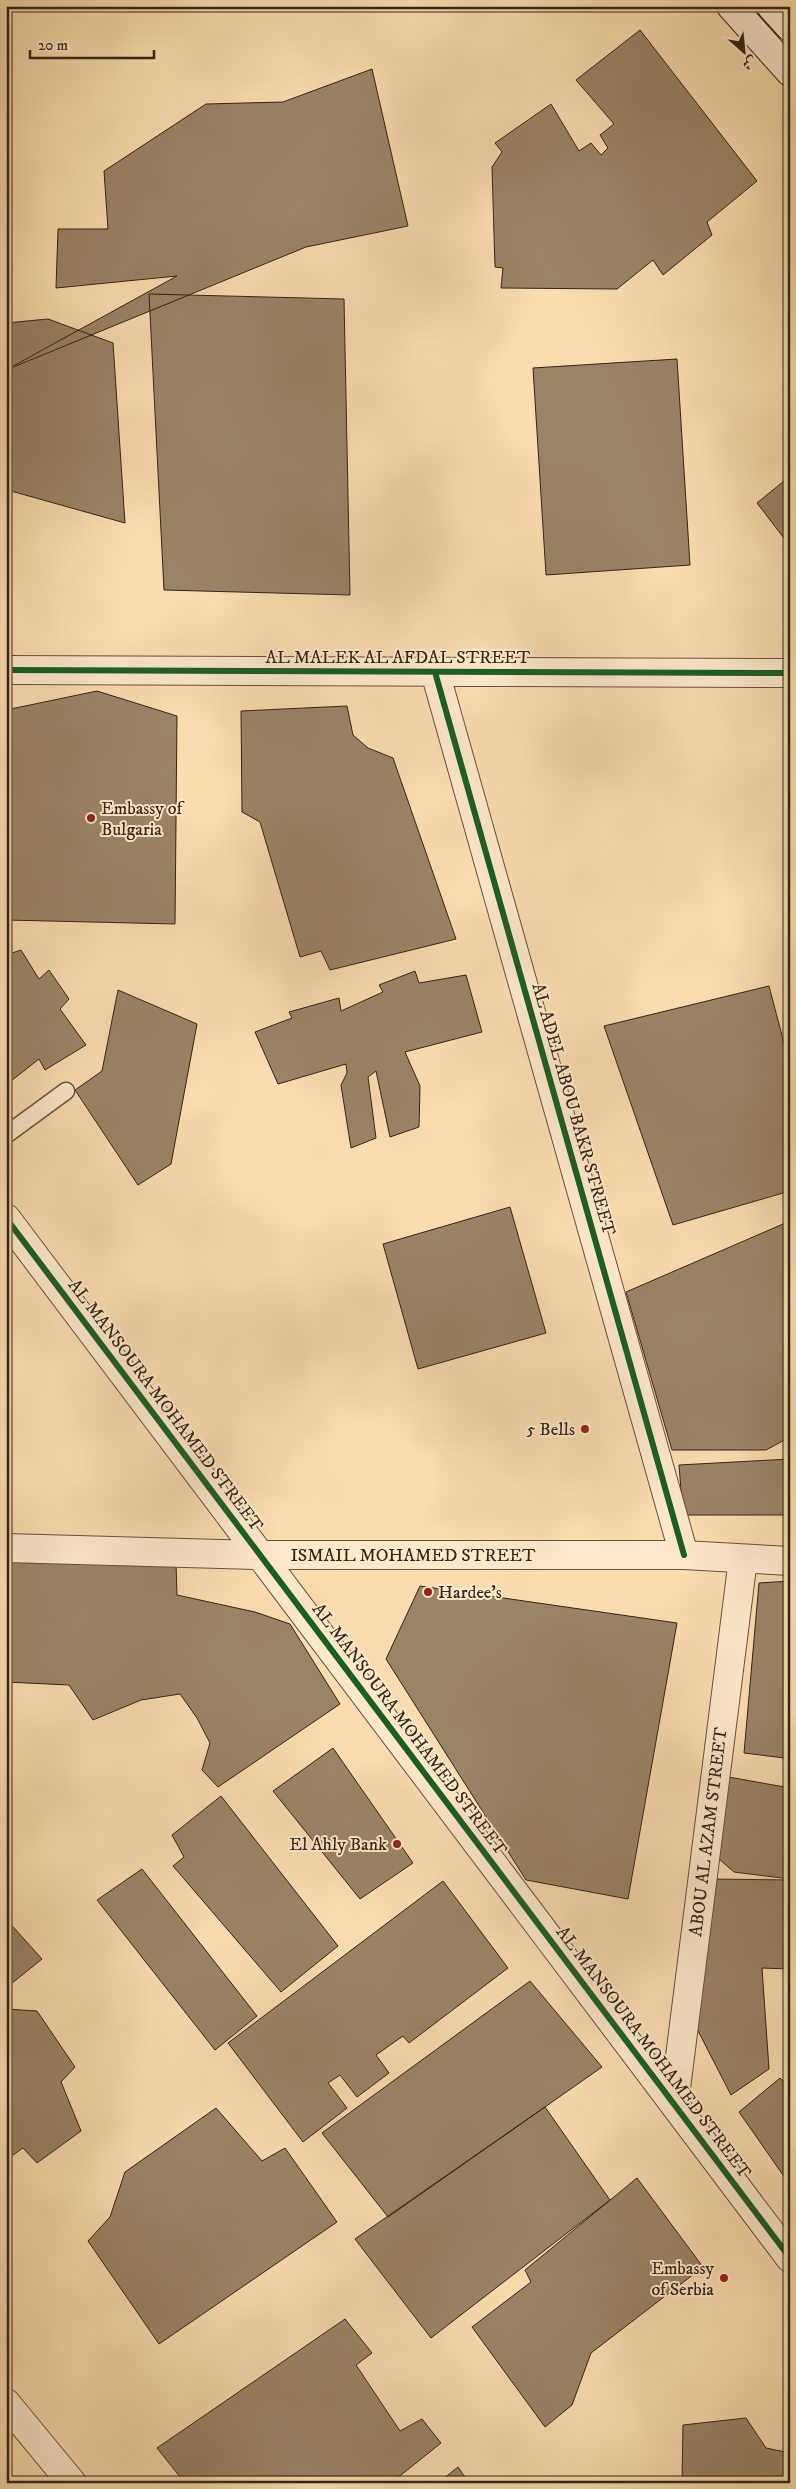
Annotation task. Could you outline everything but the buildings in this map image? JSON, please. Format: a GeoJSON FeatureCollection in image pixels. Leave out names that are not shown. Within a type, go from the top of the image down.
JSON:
{"type":"FeatureCollection","features":[{"type":"Feature","properties":{"kind":"street"},"geometry":{"type":"LineString","coordinates":[[731,6],[790,72]]}},
{"type":"Feature","properties":{"kind":"street"},"geometry":{"type":"LineString","coordinates":[[771,6],[790,26]]}},
{"type":"Feature","properties":{"kind":"street","name":"AL MALEK AL AFDAL STREET"},"geometry":{"type":"LineString","coordinates":[[6,670],[790,673]]}},
{"type":"Feature","properties":{"kind":"street","name":"AL ADEL ABOU BAKR STREET"},"geometry":{"type":"LineString","coordinates":[[435,672],[684,1555]]}},
{"type":"Feature","properties":{"kind":"street","name":"AL MANSOURA MOHAMED STREET"},"geometry":{"type":"LineString","coordinates":[[6,1218],[790,2258]]}},
{"type":"Feature","properties":{"kind":"street","name":"ISMAIL MOHAMED STREET"},"geometry":{"type":"LineString","coordinates":[[6,1548],[260,1554],[684,1555],[790,1561]]}},
{"type":"Feature","properties":{"kind":"street","name":"ABOU AL AZAM STREET"},"geometry":{"type":"LineString","coordinates":[[674,2104],[743,1559]]}},
{"type":"Feature","properties":{"kind":"street"},"geometry":{"type":"LineString","coordinates":[[6,2403],[72,2483]]}},
{"type":"Feature","properties":{"kind":"lane"},"geometry":{"type":"LineString","coordinates":[[6,1135],[66,1091]]}},
{"type":"Feature","properties":{"kind":"cycle path"},"geometry":{"type":"LineString","coordinates":[[6,670],[790,673]]}},
{"type":"Feature","properties":{"kind":"cycle path"},"geometry":{"type":"LineString","coordinates":[[435,672],[684,1555]]}},
{"type":"Feature","properties":{"kind":"cycle path"},"geometry":{"type":"LineString","coordinates":[[6,1218],[790,2258]]}},
{"type":"Feature","properties":{"kind":"place","name":"Embassy of Bulgaria"},"geometry":{"type":"Point","coordinates":[91,818]}},
{"type":"Feature","properties":{"kind":"place","name":"5 Bells"},"geometry":{"type":"Point","coordinates":[585,1429]}},
{"type":"Feature","properties":{"kind":"place","name":"Hardee's"},"geometry":{"type":"Point","coordinates":[428,1592]}},
{"type":"Feature","properties":{"kind":"place","name":"El Ahly Bank"},"geometry":{"type":"Point","coordinates":[397,1844]}},
{"type":"Feature","properties":{"kind":"place","name":"Embassy of Serbia"},"geometry":{"type":"Point","coordinates":[724,2278]}}]}
